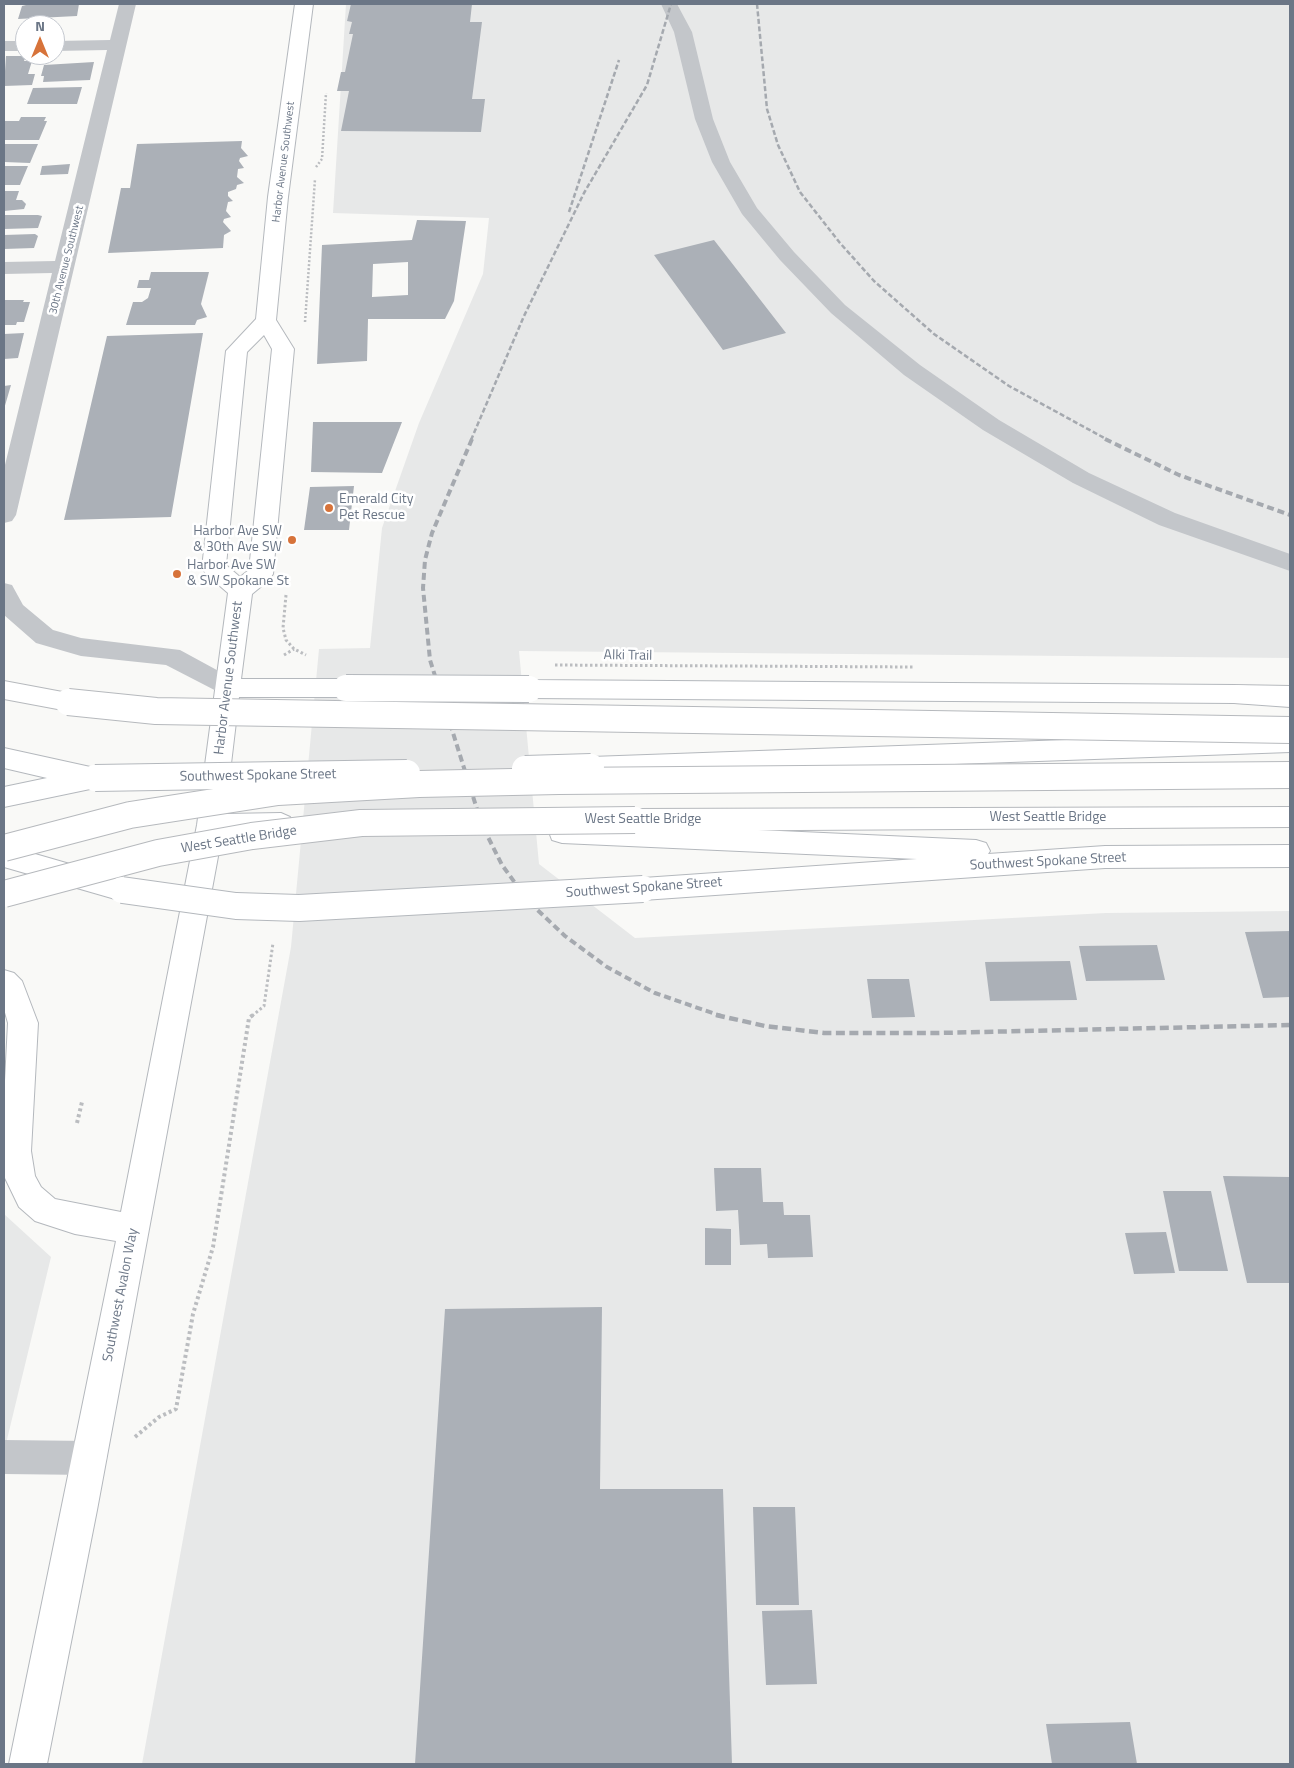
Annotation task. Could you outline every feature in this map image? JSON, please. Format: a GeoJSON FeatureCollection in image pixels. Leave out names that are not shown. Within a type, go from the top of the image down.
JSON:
{"type":"FeatureCollection","features":[{"type":"Feature","properties":{"kind":"main road","name":"Harbor Avenue Southwest"},"geometry":{"type":"LineString","coordinates":[[210,825],[240,590],[261,574],[265,541],[283,349],[266,320],[278,197],[304,4]]}},
{"type":"Feature","properties":{"kind":"main road","name":"Harbor Avenue Southwest"},"geometry":{"type":"LineString","coordinates":[[240,590],[214,568],[237,351],[266,320]]}},
{"type":"Feature","properties":{"kind":"main road"},"geometry":{"type":"LineString","coordinates":[[228,688],[1234,694],[1290,696]]}},
{"type":"Feature","properties":{"kind":"main road"},"geometry":{"type":"LineString","coordinates":[[4,690],[68,702],[156,711],[1290,730]]}},
{"type":"Feature","properties":{"kind":"main road","name":"Southwest Spokane Street"},"geometry":{"type":"LineString","coordinates":[[95,778],[285,776],[591,767],[1290,742]]}},
{"type":"Feature","properties":{"kind":"main road"},"geometry":{"type":"LineString","coordinates":[[4,758],[95,778]]}},
{"type":"Feature","properties":{"kind":"main road"},"geometry":{"type":"LineString","coordinates":[[4,848],[130,815],[278,792],[559,780],[1290,775]]}},
{"type":"Feature","properties":{"kind":"main road"},"geometry":{"type":"LineString","coordinates":[[4,797],[95,778]]}},
{"type":"Feature","properties":{"kind":"main road","name":"West Seattle Bridge"},"geometry":{"type":"LineString","coordinates":[[4,894],[158,853],[252,836],[361,823],[1290,817]]}},
{"type":"Feature","properties":{"kind":"main road"},"geometry":{"type":"LineString","coordinates":[[210,825],[347,822],[1105,857]]}},
{"type":"Feature","properties":{"kind":"main road","name":"Southwest Avalon Way"},"geometry":{"type":"LineString","coordinates":[[28,1764],[90,1458],[210,825]]}},
{"type":"Feature","properties":{"kind":"main road","name":"Southwest Spokane Street"},"geometry":{"type":"LineString","coordinates":[[4,856],[122,890],[236,906],[299,908],[643,889],[1105,857],[1290,856]]}},
{"type":"Feature","properties":{"kind":"main road"},"geometry":{"type":"LineString","coordinates":[[4,982],[12,990],[23,1023],[16,1151],[20,1178],[30,1197],[46,1211],[75,1219],[133,1229]]}},
{"type":"Feature","properties":{"kind":"street","name":"30th Avenue Southwest"},"geometry":{"type":"LineString","coordinates":[[4,515],[127,4]]}},
{"type":"Feature","properties":{"kind":"street"},"geometry":{"type":"LineString","coordinates":[[669,4],[683,32],[704,119],[721,162],[749,210],[786,256],[838,309],[912,370],[991,425],[1081,478],[1166,519],[1290,563]]}},
{"type":"Feature","properties":{"kind":"street"},"geometry":{"type":"LineString","coordinates":[[65,46],[117,45]]}},
{"type":"Feature","properties":{"kind":"street"},"geometry":{"type":"LineString","coordinates":[[4,268],[65,267]]}},
{"type":"Feature","properties":{"kind":"street"},"geometry":{"type":"LineString","coordinates":[[4,591],[13,610],[45,637],[81,647],[171,656],[228,688]]}},
{"type":"Feature","properties":{"kind":"street"},"geometry":{"type":"LineString","coordinates":[[4,1457],[90,1458]]}},
{"type":"Feature","properties":{"kind":"path","name":"Alki Trail"},"geometry":{"type":"LineString","coordinates":[[548,665],[814,668],[914,667]]}},
{"type":"Feature","properties":{"kind":"path"},"geometry":{"type":"LineString","coordinates":[[176,1409],[192,1314],[213,1247],[248,1018],[264,1006],[274,939]]}},
{"type":"Feature","properties":{"kind":"path"},"geometry":{"type":"LineString","coordinates":[[77,1123],[82,1102]]}},
{"type":"Feature","properties":{"kind":"shaded area"},"geometry":{"type":"Polygon","coordinates":[[[346,4],[1290,4],[1290,658],[519,651],[539,864],[635,938],[1106,913],[1290,911],[1290,1764],[142,1764],[291,947],[319,649],[370,648],[382,528],[419,423],[483,274],[489,218],[333,213],[346,4]]]}},
{"type":"Feature","properties":{"kind":"shaded area"},"geometry":{"type":"Polygon","coordinates":[[[4,1214],[51,1257],[4,1452],[4,1214]]]}},
{"type":"Feature","properties":{"kind":"building"},"geometry":{"type":"Polygon","coordinates":[[[30,4],[79,4],[77,16],[65,17],[65,15],[19,15],[22,6],[30,4]]]}},
{"type":"Feature","properties":{"kind":"building"},"geometry":{"type":"Polygon","coordinates":[[[351,4],[472,4],[470,22],[482,22],[472,99],[485,99],[481,132],[341,131],[349,91],[337,91],[341,72],[345,72],[353,34],[349,34],[352,22],[347,21],[351,4]]]}},
{"type":"Feature","properties":{"kind":"building"},"geometry":{"type":"Polygon","coordinates":[[[6,56],[15,56],[15,65],[31,65],[28,74],[35,74],[32,85],[4,86],[6,56]]]}},
{"type":"Feature","properties":{"kind":"building"},"geometry":{"type":"Polygon","coordinates":[[[94,62],[90,80],[43,82],[44,76],[41,76],[44,65],[94,62]]]}},
{"type":"Feature","properties":{"kind":"building"},"geometry":{"type":"Polygon","coordinates":[[[82,87],[77,104],[27,104],[33,88],[82,87]]]}},
{"type":"Feature","properties":{"kind":"building"},"geometry":{"type":"Polygon","coordinates":[[[21,117],[46,117],[44,121],[47,121],[39,140],[4,140],[4,121],[19,121],[21,117]]]}},
{"type":"Feature","properties":{"kind":"building"},"geometry":{"type":"Polygon","coordinates":[[[242,141],[241,148],[248,156],[240,158],[239,161],[244,168],[238,169],[237,177],[244,183],[237,185],[236,189],[228,192],[228,196],[233,201],[228,202],[226,211],[231,217],[224,219],[223,222],[231,231],[224,235],[223,248],[108,253],[121,188],[130,188],[137,144],[242,141]]]}},
{"type":"Feature","properties":{"kind":"building"},"geometry":{"type":"Polygon","coordinates":[[[4,144],[38,144],[30,163],[4,162],[4,144]]]}},
{"type":"Feature","properties":{"kind":"building"},"geometry":{"type":"Polygon","coordinates":[[[70,164],[68,174],[40,175],[42,166],[70,164]]]}},
{"type":"Feature","properties":{"kind":"building"},"geometry":{"type":"Polygon","coordinates":[[[4,166],[28,166],[20,185],[4,185],[4,166]]]}},
{"type":"Feature","properties":{"kind":"building"},"geometry":{"type":"Polygon","coordinates":[[[4,191],[19,191],[16,200],[22,200],[26,204],[24,209],[4,211],[4,191]]]}},
{"type":"Feature","properties":{"kind":"building"},"geometry":{"type":"Polygon","coordinates":[[[4,215],[42,216],[38,228],[4,229],[4,215]]]}},
{"type":"Feature","properties":{"kind":"building"},"geometry":{"type":"Polygon","coordinates":[[[417,220],[466,221],[454,301],[445,319],[368,319],[367,361],[317,364],[322,245],[412,240],[417,220]],[[408,262],[373,264],[372,297],[408,295],[408,262]]]}},
{"type":"Feature","properties":{"kind":"building"},"geometry":{"type":"Polygon","coordinates":[[[35,234],[38,236],[34,248],[4,249],[4,235],[35,234]]]}},
{"type":"Feature","properties":{"kind":"building"},"geometry":{"type":"Polygon","coordinates":[[[714,240],[786,333],[723,350],[654,255],[714,240]]]}},
{"type":"Feature","properties":{"kind":"building"},"geometry":{"type":"Polygon","coordinates":[[[151,272],[209,272],[201,304],[207,317],[197,320],[195,325],[126,325],[133,302],[142,302],[148,298],[151,288],[137,288],[139,280],[149,280],[151,272]]]}},
{"type":"Feature","properties":{"kind":"building"},"geometry":{"type":"Polygon","coordinates":[[[4,300],[24,300],[23,302],[30,302],[24,322],[17,322],[16,325],[4,325],[4,300]]]}},
{"type":"Feature","properties":{"kind":"building"},"geometry":{"type":"Polygon","coordinates":[[[24,333],[18,358],[4,359],[4,334],[24,333]]]}},
{"type":"Feature","properties":{"kind":"building"},"geometry":{"type":"Polygon","coordinates":[[[203,333],[171,517],[64,520],[107,336],[203,333]]]}},
{"type":"Feature","properties":{"kind":"building"},"geometry":{"type":"Polygon","coordinates":[[[11,385],[4,409],[4,386],[11,385]]]}},
{"type":"Feature","properties":{"kind":"building"},"geometry":{"type":"Polygon","coordinates":[[[313,422],[402,422],[382,473],[311,472],[313,422]]]}},
{"type":"Feature","properties":{"kind":"building","name":"Emerald City Pet Rescue"},"geometry":{"type":"Polygon","coordinates":[[[354,486],[349,530],[304,530],[310,487],[354,486]]]}},
{"type":"Feature","properties":{"kind":"building"},"geometry":{"type":"Polygon","coordinates":[[[1290,931],[1290,997],[1263,998],[1245,932],[1290,931]]]}},
{"type":"Feature","properties":{"kind":"building"},"geometry":{"type":"Polygon","coordinates":[[[1157,945],[1165,980],[1086,981],[1079,946],[1157,945]]]}},
{"type":"Feature","properties":{"kind":"building"},"geometry":{"type":"Polygon","coordinates":[[[1070,961],[1077,1000],[990,1001],[985,962],[1070,961]]]}},
{"type":"Feature","properties":{"kind":"building"},"geometry":{"type":"Polygon","coordinates":[[[867,979],[909,979],[915,1017],[872,1018],[867,979]]]}},
{"type":"Feature","properties":{"kind":"building"},"geometry":{"type":"Polygon","coordinates":[[[714,1168],[761,1168],[763,1202],[783,1202],[784,1215],[810,1215],[813,1257],[768,1258],[767,1244],[740,1245],[738,1210],[716,1211],[714,1168]]]}},
{"type":"Feature","properties":{"kind":"building"},"geometry":{"type":"Polygon","coordinates":[[[1223,1176],[1290,1177],[1290,1283],[1247,1283],[1223,1176]]]}},
{"type":"Feature","properties":{"kind":"building"},"geometry":{"type":"Polygon","coordinates":[[[1163,1191],[1211,1191],[1228,1271],[1179,1271],[1163,1191]]]}},
{"type":"Feature","properties":{"kind":"building"},"geometry":{"type":"Polygon","coordinates":[[[705,1228],[731,1229],[731,1265],[705,1265],[705,1228]]]}},
{"type":"Feature","properties":{"kind":"building"},"geometry":{"type":"Polygon","coordinates":[[[1166,1232],[1175,1273],[1134,1274],[1125,1233],[1166,1232]]]}},
{"type":"Feature","properties":{"kind":"building"},"geometry":{"type":"Polygon","coordinates":[[[602,1307],[600,1489],[723,1489],[732,1764],[415,1764],[445,1309],[602,1307]]]}},
{"type":"Feature","properties":{"kind":"building"},"geometry":{"type":"Polygon","coordinates":[[[753,1507],[795,1507],[799,1605],[756,1605],[753,1507]]]}},
{"type":"Feature","properties":{"kind":"building"},"geometry":{"type":"Polygon","coordinates":[[[812,1610],[817,1684],[766,1685],[762,1611],[812,1610]]]}},
{"type":"Feature","properties":{"kind":"building"},"geometry":{"type":"Polygon","coordinates":[[[1130,1722],[1137,1764],[1052,1764],[1046,1724],[1130,1722]]]}},
{"type":"Feature","properties":{"kind":"railway"},"geometry":{"type":"LineString","coordinates":[[471,440],[524,316],[584,193],[647,85],[671,4]]}},
{"type":"Feature","properties":{"kind":"railway"},"geometry":{"type":"LineString","coordinates":[[757,4],[767,109],[778,145],[800,192],[840,243],[874,281],[934,334],[1009,386],[1108,440]]}},
{"type":"Feature","properties":{"kind":"railway"},"geometry":{"type":"LineString","coordinates":[[569,212],[619,60]]}},
{"type":"Feature","properties":{"kind":"railway"},"geometry":{"type":"LineString","coordinates":[[472,439],[432,533],[425,560],[423,588],[430,660],[482,825],[502,865],[529,902],[565,936],[607,967],[655,993],[721,1016]]}},
{"type":"Feature","properties":{"kind":"railway"},"geometry":{"type":"LineString","coordinates":[[1105,439],[1179,475],[1290,515]]}},
{"type":"Feature","properties":{"kind":"railway"},"geometry":{"type":"LineString","coordinates":[[716,1015],[765,1026],[824,1033],[937,1033],[1290,1025]]}},
{"type":"Feature","properties":{"kind":"place","name":"Emerald City Pet Rescue"},"geometry":{"type":"Point","coordinates":[329,508]}},
{"type":"Feature","properties":{"kind":"place","name":"Harbor Ave SW & 30th Ave SW"},"geometry":{"type":"Point","coordinates":[292,540]}},
{"type":"Feature","properties":{"kind":"place","name":"Harbor Ave SW & SW Spokane St"},"geometry":{"type":"Point","coordinates":[177,574]}}]}
